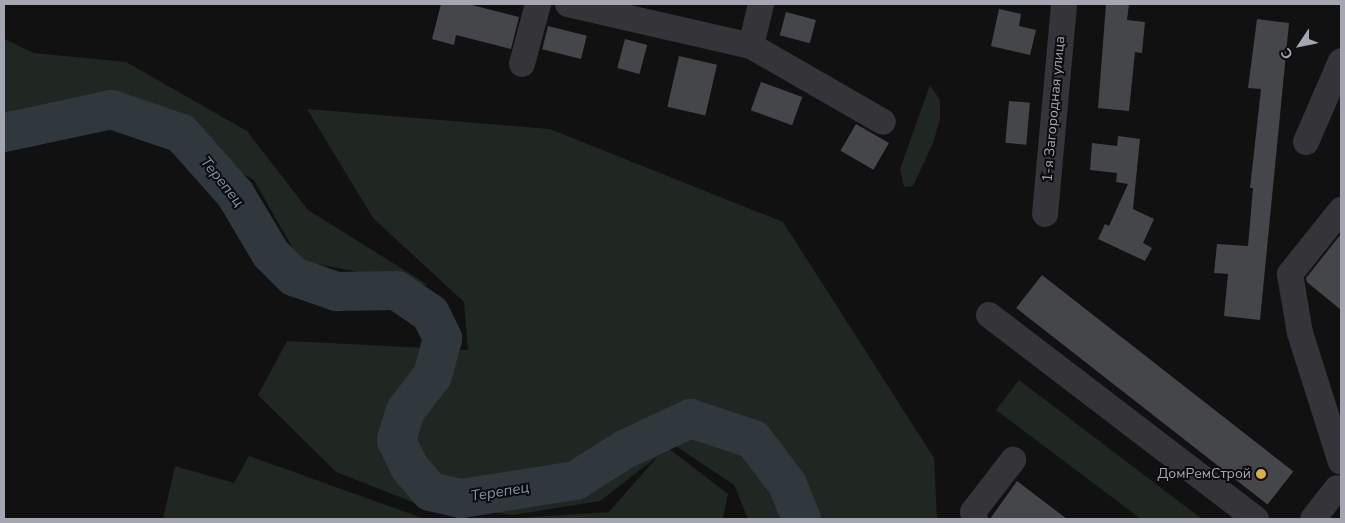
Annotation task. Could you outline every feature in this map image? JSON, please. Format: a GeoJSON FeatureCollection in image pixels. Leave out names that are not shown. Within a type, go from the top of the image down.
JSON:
{"type":"FeatureCollection","features":[{"type":"Feature","properties":{"kind":"street"},"geometry":{"type":"LineString","coordinates":[[522,64],[538,4]]}},
{"type":"Feature","properties":{"kind":"street"},"geometry":{"type":"LineString","coordinates":[[568,4],[751,46],[884,122]]}},
{"type":"Feature","properties":{"kind":"street"},"geometry":{"type":"LineString","coordinates":[[751,46],[761,4]]}},
{"type":"Feature","properties":{"kind":"street","name":"1-я Загородная улица"},"geometry":{"type":"LineString","coordinates":[[1045,214],[1064,4]]}},
{"type":"Feature","properties":{"kind":"street"},"geometry":{"type":"LineString","coordinates":[[1306,142],[1341,61]]}},
{"type":"Feature","properties":{"kind":"street"},"geometry":{"type":"LineString","coordinates":[[1341,210],[1290,274],[1300,333],[1341,462]]}},
{"type":"Feature","properties":{"kind":"street"},"geometry":{"type":"LineString","coordinates":[[989,315],[1256,519]]}},
{"type":"Feature","properties":{"kind":"street"},"geometry":{"type":"LineString","coordinates":[[975,519],[973,512],[1013,460]]}},
{"type":"Feature","properties":{"kind":"street"},"geometry":{"type":"LineString","coordinates":[[1313,519],[1340,487]]}},
{"type":"Feature","properties":{"kind":"shaded area"},"geometry":{"type":"Polygon","coordinates":[[[4,39],[34,53],[126,62],[247,131],[308,210],[428,285],[300,261],[254,180],[152,122],[4,141],[4,39]]]}},
{"type":"Feature","properties":{"kind":"shaded area"},"geometry":{"type":"Polygon","coordinates":[[[930,85],[940,100],[940,119],[933,143],[913,186],[904,187],[900,169],[930,85]]]}},
{"type":"Feature","properties":{"kind":"shaded area"},"geometry":{"type":"Polygon","coordinates":[[[307,109],[550,129],[783,222],[934,458],[937,519],[748,519],[734,485],[673,444],[668,448],[728,494],[723,519],[506,519],[609,512],[658,456],[600,501],[513,515],[415,503],[336,472],[258,395],[287,341],[468,350],[464,302],[373,218],[307,109]]]}},
{"type":"Feature","properties":{"kind":"shaded area"},"geometry":{"type":"Polygon","coordinates":[[[1019,380],[1202,519],[1141,519],[996,410],[1019,380]]]}},
{"type":"Feature","properties":{"kind":"shaded area"},"geometry":{"type":"Polygon","coordinates":[[[249,456],[425,519],[163,519],[175,466],[234,483],[249,456]]]}},
{"type":"Feature","properties":{"kind":"building"},"geometry":{"type":"Polygon","coordinates":[[[441,4],[468,4],[519,17],[511,49],[456,35],[454,45],[432,39],[441,4]]]}},
{"type":"Feature","properties":{"kind":"building"},"geometry":{"type":"Polygon","coordinates":[[[1106,4],[1129,4],[1127,20],[1145,22],[1142,53],[1135,52],[1129,111],[1098,108],[1106,4]]]}},
{"type":"Feature","properties":{"kind":"building"},"geometry":{"type":"Polygon","coordinates":[[[999,9],[1021,14],[1019,26],[1036,30],[1030,55],[991,46],[999,9]]]}},
{"type":"Feature","properties":{"kind":"building"},"geometry":{"type":"Polygon","coordinates":[[[786,12],[816,20],[810,43],[780,35],[786,12]]]}},
{"type":"Feature","properties":{"kind":"building"},"geometry":{"type":"Polygon","coordinates":[[[1257,19],[1289,23],[1260,320],[1224,316],[1228,274],[1214,273],[1217,244],[1248,246],[1253,188],[1250,188],[1261,89],[1248,88],[1257,19]]]}},
{"type":"Feature","properties":{"kind":"building"},"geometry":{"type":"Polygon","coordinates":[[[548,26],[587,36],[581,59],[542,49],[548,26]]]}},
{"type":"Feature","properties":{"kind":"building"},"geometry":{"type":"Polygon","coordinates":[[[625,39],[647,45],[639,74],[617,68],[625,39]]]}},
{"type":"Feature","properties":{"kind":"building"},"geometry":{"type":"Polygon","coordinates":[[[679,56],[717,65],[705,115],[667,107],[679,56]]]}},
{"type":"Feature","properties":{"kind":"building"},"geometry":{"type":"Polygon","coordinates":[[[761,82],[802,97],[792,125],[751,110],[761,82]]]}},
{"type":"Feature","properties":{"kind":"building"},"geometry":{"type":"Polygon","coordinates":[[[1009,101],[1030,103],[1026,145],[1005,143],[1009,101]]]}},
{"type":"Feature","properties":{"kind":"building"},"geometry":{"type":"Polygon","coordinates":[[[856,124],[889,143],[873,170],[840,151],[856,124]]]}},
{"type":"Feature","properties":{"kind":"building"},"geometry":{"type":"Polygon","coordinates":[[[1118,136],[1140,139],[1133,209],[1154,219],[1143,243],[1152,248],[1145,261],[1098,239],[1105,224],[1109,226],[1128,184],[1116,182],[1117,173],[1090,170],[1092,143],[1117,146],[1118,136]]]}},
{"type":"Feature","properties":{"kind":"building"},"geometry":{"type":"Polygon","coordinates":[[[1341,234],[1341,310],[1307,282],[1306,278],[1341,234]]]}},
{"type":"Feature","properties":{"kind":"building"},"geometry":{"type":"Polygon","coordinates":[[[1042,275],[1293,471],[1268,504],[1016,308],[1042,275]]]}},
{"type":"Feature","properties":{"kind":"building"},"geometry":{"type":"Polygon","coordinates":[[[1017,481],[1067,519],[990,519],[1017,481]]]}},
{"type":"Feature","properties":{"kind":"waterway","name":"Терепец"},"geometry":{"type":"LineString","coordinates":[[4,132],[111,109],[181,133],[235,194],[270,253],[293,276],[336,291],[396,290],[430,313],[442,338],[432,375],[405,410],[396,440],[409,467],[430,491],[461,498],[575,480],[624,449],[690,418],[753,439],[787,484],[801,519]]}},
{"type":"Feature","properties":{"kind":"place","name":"ДомРемСтрой"},"geometry":{"type":"Point","coordinates":[1261,474]}}]}
